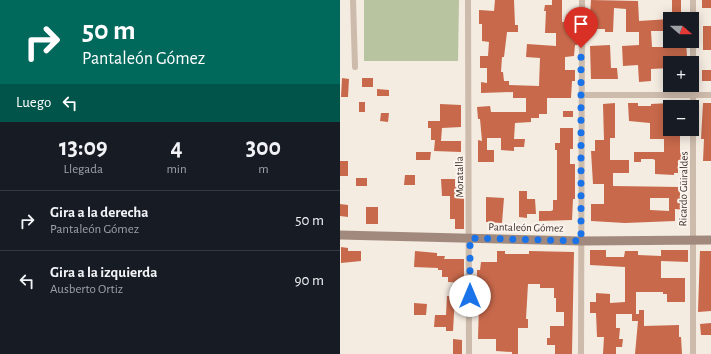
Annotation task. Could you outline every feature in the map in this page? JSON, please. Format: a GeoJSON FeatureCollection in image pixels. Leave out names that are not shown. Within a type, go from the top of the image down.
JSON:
{"type":"FeatureCollection","features":[{"type":"Feature","properties":{"kind":"main road","name":"Pantaleón Gómez"},"geometry":{"type":"LineString","coordinates":[[340,235],[581,241],[711,240]]}},
{"type":"Feature","properties":{"kind":"street"},"geometry":{"type":"LineString","coordinates":[[353,0],[355,67]]}},
{"type":"Feature","properties":{"kind":"street","name":"Moratalla"},"geometry":{"type":"LineString","coordinates":[[468,0],[470,238],[469,354]]}},
{"type":"Feature","properties":{"kind":"street"},"geometry":{"type":"LineString","coordinates":[[581,354],[582,0]]}},
{"type":"Feature","properties":{"kind":"street","name":"Ricardo Güiraldes"},"geometry":{"type":"LineString","coordinates":[[692,354],[694,94],[693,0]]}},
{"type":"Feature","properties":{"kind":"street"},"geometry":{"type":"LineString","coordinates":[[581,95],[711,95]]}},
{"type":"Feature","properties":{"kind":"green space"},"geometry":{"type":"Polygon","coordinates":[[[364,0],[459,0],[458,61],[364,61],[364,0]]]}},
{"type":"Feature","properties":{"kind":"building"},"geometry":{"type":"Polygon","coordinates":[[[495,0],[514,0],[515,25],[518,25],[518,32],[507,32],[504,57],[502,57],[501,72],[503,72],[504,81],[509,81],[509,85],[539,86],[540,58],[526,57],[527,44],[556,46],[556,33],[545,33],[546,11],[544,11],[545,5],[552,5],[552,0],[562,0],[562,22],[576,22],[577,45],[575,45],[574,56],[565,57],[565,70],[575,70],[575,81],[572,81],[571,98],[547,98],[547,114],[539,114],[539,118],[531,118],[531,122],[515,123],[514,139],[525,139],[524,147],[514,147],[514,151],[501,150],[501,138],[487,138],[487,150],[494,150],[494,162],[478,162],[478,140],[482,141],[480,119],[478,119],[477,107],[490,106],[491,112],[526,112],[526,98],[513,98],[513,92],[481,93],[481,82],[487,83],[487,68],[480,68],[480,56],[488,56],[489,42],[482,41],[482,24],[479,24],[479,10],[494,11],[495,0]]]}},
{"type":"Feature","properties":{"kind":"building"},"geometry":{"type":"Polygon","coordinates":[[[591,0],[638,1],[639,21],[663,19],[663,31],[651,31],[652,47],[686,48],[687,56],[663,56],[663,68],[651,69],[651,81],[639,82],[638,65],[623,66],[622,46],[639,45],[639,32],[626,32],[626,9],[614,8],[613,32],[605,32],[605,29],[594,29],[594,15],[590,15],[591,0]]]}},
{"type":"Feature","properties":{"kind":"building"},"geometry":{"type":"Polygon","coordinates":[[[672,0],[681,0],[681,12],[672,12],[672,0]]]}},
{"type":"Feature","properties":{"kind":"building"},"geometry":{"type":"Polygon","coordinates":[[[702,0],[711,0],[711,8],[702,8],[702,0]]]}},
{"type":"Feature","properties":{"kind":"building"},"geometry":{"type":"Polygon","coordinates":[[[703,26],[711,26],[711,50],[703,50],[703,26]]]}},
{"type":"Feature","properties":{"kind":"building"},"geometry":{"type":"Polygon","coordinates":[[[610,45],[611,68],[617,68],[618,79],[591,79],[590,46],[610,45]]]}},
{"type":"Feature","properties":{"kind":"building"},"geometry":{"type":"Polygon","coordinates":[[[702,70],[711,70],[711,81],[702,81],[702,70]]]}},
{"type":"Feature","properties":{"kind":"building"},"geometry":{"type":"Polygon","coordinates":[[[342,78],[349,79],[348,97],[341,97],[342,78]]]}},
{"type":"Feature","properties":{"kind":"building"},"geometry":{"type":"Polygon","coordinates":[[[362,78],[373,78],[373,87],[362,87],[362,78]]]}},
{"type":"Feature","properties":{"kind":"building"},"geometry":{"type":"Polygon","coordinates":[[[377,89],[389,90],[389,96],[377,96],[377,89]]]}},
{"type":"Feature","properties":{"kind":"building"},"geometry":{"type":"Polygon","coordinates":[[[359,102],[365,102],[365,112],[359,112],[359,102]]]}},
{"type":"Feature","properties":{"kind":"building"},"geometry":{"type":"Polygon","coordinates":[[[615,103],[615,138],[610,138],[610,160],[629,160],[629,173],[613,173],[613,186],[680,187],[680,199],[686,199],[686,210],[675,209],[675,221],[625,223],[591,221],[591,204],[604,204],[604,184],[593,184],[591,151],[595,151],[595,140],[604,140],[603,104],[615,103]],[[650,198],[650,210],[669,211],[669,198],[650,198]]]}},
{"type":"Feature","properties":{"kind":"building"},"geometry":{"type":"Polygon","coordinates":[[[628,103],[638,103],[638,106],[651,106],[651,104],[663,103],[663,136],[680,136],[680,153],[686,153],[686,161],[678,161],[678,173],[674,173],[674,175],[655,174],[655,160],[653,159],[641,159],[641,162],[634,162],[634,152],[664,152],[664,139],[650,139],[650,123],[629,121],[628,103]]]}},
{"type":"Feature","properties":{"kind":"building"},"geometry":{"type":"Polygon","coordinates":[[[703,103],[711,103],[711,161],[703,161],[704,139],[701,139],[703,103]]]}},
{"type":"Feature","properties":{"kind":"building"},"geometry":{"type":"Polygon","coordinates":[[[440,104],[461,105],[461,127],[442,128],[441,141],[461,141],[461,152],[434,151],[435,140],[431,140],[431,128],[428,128],[428,121],[440,121],[440,104]]]}},
{"type":"Feature","properties":{"kind":"building"},"geometry":{"type":"Polygon","coordinates":[[[563,111],[573,111],[573,117],[563,117],[563,111]]]}},
{"type":"Feature","properties":{"kind":"building"},"geometry":{"type":"Polygon","coordinates":[[[381,113],[389,113],[388,122],[380,121],[381,113]]]}},
{"type":"Feature","properties":{"kind":"building"},"geometry":{"type":"Polygon","coordinates":[[[560,128],[573,128],[573,149],[570,149],[570,164],[575,164],[575,199],[573,199],[572,220],[539,221],[539,211],[553,210],[553,200],[557,200],[557,150],[555,150],[555,143],[560,143],[560,128]]]}},
{"type":"Feature","properties":{"kind":"building"},"geometry":{"type":"Polygon","coordinates":[[[416,152],[431,152],[430,160],[416,160],[416,152]]]}},
{"type":"Feature","properties":{"kind":"building"},"geometry":{"type":"Polygon","coordinates":[[[340,161],[348,161],[348,176],[340,176],[340,161]]]}},
{"type":"Feature","properties":{"kind":"building"},"geometry":{"type":"Polygon","coordinates":[[[405,175],[415,175],[415,185],[404,185],[405,175]]]}},
{"type":"Feature","properties":{"kind":"building"},"geometry":{"type":"Polygon","coordinates":[[[356,178],[367,178],[367,186],[356,186],[356,178]]]}},
{"type":"Feature","properties":{"kind":"building"},"geometry":{"type":"Polygon","coordinates":[[[441,179],[455,179],[455,187],[464,187],[464,229],[455,229],[455,219],[450,219],[450,196],[442,196],[441,179]]]}},
{"type":"Feature","properties":{"kind":"building"},"geometry":{"type":"Polygon","coordinates":[[[519,191],[527,191],[527,199],[535,199],[536,214],[527,214],[527,218],[519,217],[519,191]]]}},
{"type":"Feature","properties":{"kind":"building"},"geometry":{"type":"Polygon","coordinates":[[[486,197],[504,198],[502,223],[486,222],[486,197]]]}},
{"type":"Feature","properties":{"kind":"building"},"geometry":{"type":"Polygon","coordinates":[[[340,204],[348,205],[348,217],[340,216],[340,204]]]}},
{"type":"Feature","properties":{"kind":"building"},"geometry":{"type":"Polygon","coordinates":[[[366,207],[378,207],[378,224],[366,224],[366,207]]]}},
{"type":"Feature","properties":{"kind":"building"},"geometry":{"type":"Polygon","coordinates":[[[341,247],[348,248],[348,251],[361,251],[361,261],[341,263],[341,247]]]}},
{"type":"Feature","properties":{"kind":"building"},"geometry":{"type":"Polygon","coordinates":[[[590,250],[606,250],[606,257],[624,257],[625,251],[638,251],[638,255],[661,256],[661,250],[688,250],[688,262],[661,261],[661,278],[685,278],[685,302],[667,302],[667,294],[663,294],[663,292],[636,292],[636,314],[639,314],[639,310],[644,310],[644,326],[679,325],[679,337],[681,337],[682,354],[635,354],[638,321],[632,321],[632,314],[616,314],[616,328],[620,328],[619,339],[623,339],[622,347],[616,347],[616,354],[603,354],[604,337],[597,337],[596,313],[590,313],[590,302],[596,302],[596,293],[610,294],[610,303],[625,302],[625,267],[590,265],[590,250]]]}},
{"type":"Feature","properties":{"kind":"building"},"geometry":{"type":"Polygon","coordinates":[[[415,251],[437,253],[437,256],[445,256],[444,259],[464,259],[464,283],[448,282],[448,277],[442,277],[442,270],[438,270],[438,268],[414,267],[415,251]]]}},
{"type":"Feature","properties":{"kind":"building"},"geometry":{"type":"Polygon","coordinates":[[[497,251],[505,251],[505,254],[529,254],[529,251],[574,252],[572,354],[555,354],[555,345],[547,345],[547,338],[550,338],[550,326],[564,326],[564,312],[556,312],[554,288],[540,288],[540,284],[528,284],[526,319],[528,319],[528,328],[518,328],[518,354],[496,351],[496,339],[478,339],[479,303],[488,303],[489,291],[477,291],[477,270],[480,270],[481,262],[497,262],[497,251]]]}},
{"type":"Feature","properties":{"kind":"building"},"geometry":{"type":"Polygon","coordinates":[[[700,251],[711,251],[711,311],[698,312],[700,251]]]}},
{"type":"Feature","properties":{"kind":"building"},"geometry":{"type":"Polygon","coordinates":[[[447,296],[455,296],[453,331],[446,331],[446,327],[434,327],[435,315],[446,315],[447,296]]]}},
{"type":"Feature","properties":{"kind":"building"},"geometry":{"type":"Polygon","coordinates":[[[414,303],[427,304],[426,315],[414,315],[414,303]]]}},
{"type":"Feature","properties":{"kind":"building"},"geometry":{"type":"Polygon","coordinates":[[[711,323],[711,335],[701,335],[700,324],[711,323]]]}},
{"type":"Feature","properties":{"kind":"building"},"geometry":{"type":"Polygon","coordinates":[[[453,339],[462,340],[462,354],[453,354],[453,339]]]}},
{"type":"Feature","properties":{"kind":"route"},"geometry":{"type":"LineString","coordinates":[[470,296],[470,238],[581,241],[581,48]]}}]}
